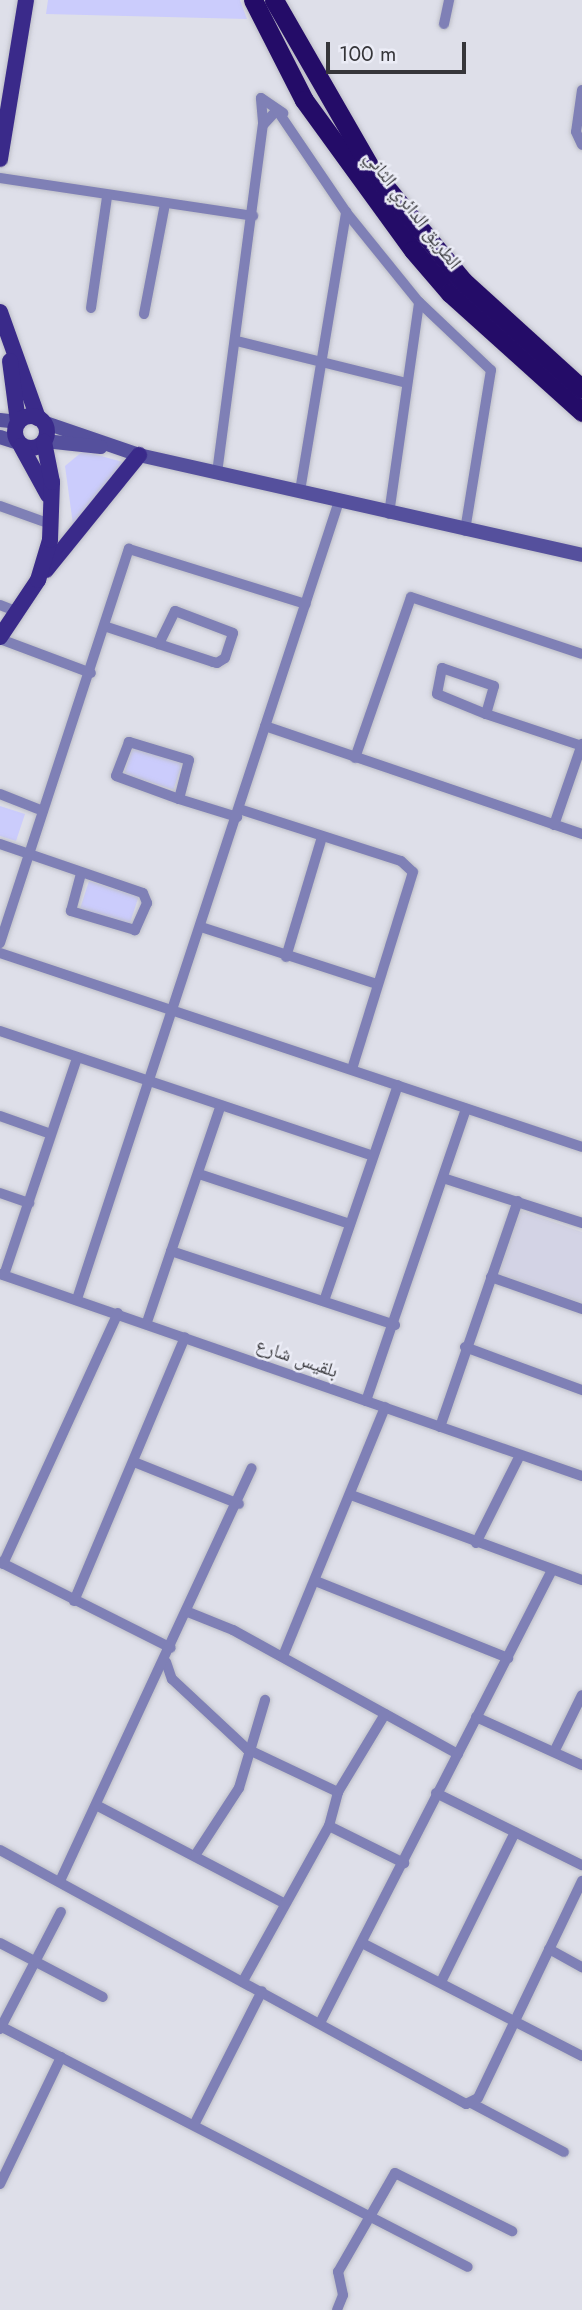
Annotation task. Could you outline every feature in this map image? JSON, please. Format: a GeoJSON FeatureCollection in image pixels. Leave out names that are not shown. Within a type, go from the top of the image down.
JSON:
{"type":"FeatureCollection","features":[{"type":"Feature","properties":{"kind":"highway","name":"الطريق الدائري الثاني"},"geometry":{"type":"LineString","coordinates":[[253,0],[304,100],[413,250],[460,303],[582,412]]}},
{"type":"Feature","properties":{"kind":"highway","name":"الطريق الدائري الثاني"},"geometry":{"type":"LineString","coordinates":[[274,0],[320,90],[402,207],[464,281],[582,389]]}},
{"type":"Feature","properties":{"kind":"main road"},"geometry":{"type":"LineString","coordinates":[[0,159],[26,0]]}},
{"type":"Feature","properties":{"kind":"main road"},"geometry":{"type":"LineString","coordinates":[[0,312],[7,337],[41,420],[52,504],[52,525],[38,580]]}},
{"type":"Feature","properties":{"kind":"main road"},"geometry":{"type":"LineString","coordinates":[[7,337],[20,444],[52,504]]}},
{"type":"Feature","properties":{"kind":"main road"},"geometry":{"type":"LineString","coordinates":[[18,422],[41,420]]}},
{"type":"Feature","properties":{"kind":"main road"},"geometry":{"type":"LineString","coordinates":[[20,444],[44,442]]}},
{"type":"Feature","properties":{"kind":"main road"},"geometry":{"type":"LineString","coordinates":[[0,638],[38,580],[139,455]]}},
{"type":"Feature","properties":{"kind":"street"},"geometry":{"type":"LineString","coordinates":[[444,24],[449,0]]}},
{"type":"Feature","properties":{"kind":"street"},"geometry":{"type":"LineString","coordinates":[[582,90],[576,132],[582,145]]}},
{"type":"Feature","properties":{"kind":"street"},"geometry":{"type":"LineString","coordinates":[[217,473],[253,216],[263,125],[261,98],[285,115],[346,212],[419,302],[482,358],[493,377],[465,531]]}},
{"type":"Feature","properties":{"kind":"street"},"geometry":{"type":"LineString","coordinates":[[263,125],[270,112],[285,115]]}},
{"type":"Feature","properties":{"kind":"street"},"geometry":{"type":"LineString","coordinates":[[0,178],[107,197],[253,216]]}},
{"type":"Feature","properties":{"kind":"street"},"geometry":{"type":"LineString","coordinates":[[91,307],[107,197]]}},
{"type":"Feature","properties":{"kind":"street"},"geometry":{"type":"LineString","coordinates":[[144,314],[165,204]]}},
{"type":"Feature","properties":{"kind":"street"},"geometry":{"type":"LineString","coordinates":[[300,491],[346,212]]}},
{"type":"Feature","properties":{"kind":"street"},"geometry":{"type":"LineString","coordinates":[[389,514],[419,302]]}},
{"type":"Feature","properties":{"kind":"street"},"geometry":{"type":"LineString","coordinates":[[237,341],[407,383]]}},
{"type":"Feature","properties":{"kind":"street"},"geometry":{"type":"LineString","coordinates":[[0,419],[18,422]]}},
{"type":"Feature","properties":{"kind":"street"},"geometry":{"type":"LineString","coordinates":[[41,420],[109,447],[139,455],[389,514],[582,555]]}},
{"type":"Feature","properties":{"kind":"street"},"geometry":{"type":"LineString","coordinates":[[0,437],[20,444]]}},
{"type":"Feature","properties":{"kind":"street"},"geometry":{"type":"LineString","coordinates":[[44,442],[109,447]]}},
{"type":"Feature","properties":{"kind":"street"},"geometry":{"type":"LineString","coordinates":[[77,1299],[339,501]]}},
{"type":"Feature","properties":{"kind":"street"},"geometry":{"type":"LineString","coordinates":[[0,506],[52,525]]}},
{"type":"Feature","properties":{"kind":"street"},"geometry":{"type":"LineString","coordinates":[[0,943],[91,673],[129,549],[306,604]]}},
{"type":"Feature","properties":{"kind":"street"},"geometry":{"type":"LineString","coordinates":[[355,758],[411,597],[582,654]]}},
{"type":"Feature","properties":{"kind":"street"},"geometry":{"type":"LineString","coordinates":[[0,606],[18,612]]}},
{"type":"Feature","properties":{"kind":"street"},"geometry":{"type":"LineString","coordinates":[[104,626],[217,663],[233,633],[175,611],[159,644]]}},
{"type":"Feature","properties":{"kind":"street"},"geometry":{"type":"LineString","coordinates":[[0,638],[91,673]]}},
{"type":"Feature","properties":{"kind":"street"},"geometry":{"type":"LineString","coordinates":[[486,713],[494,686],[442,668],[435,692],[486,713],[582,745],[554,825]]}},
{"type":"Feature","properties":{"kind":"street"},"geometry":{"type":"LineString","coordinates":[[265,726],[582,834]]}},
{"type":"Feature","properties":{"kind":"street"},"geometry":{"type":"LineString","coordinates":[[179,799],[189,760],[128,742],[116,776],[179,799],[238,813],[401,861],[413,872],[376,984],[352,1069]]}},
{"type":"Feature","properties":{"kind":"street"},"geometry":{"type":"LineString","coordinates":[[0,794],[43,811]]}},
{"type":"Feature","properties":{"kind":"street"},"geometry":{"type":"LineString","coordinates":[[286,957],[322,837]]}},
{"type":"Feature","properties":{"kind":"street"},"geometry":{"type":"LineString","coordinates":[[0,844],[146,895],[135,930],[71,911],[81,873]]}},
{"type":"Feature","properties":{"kind":"street"},"geometry":{"type":"LineString","coordinates":[[201,927],[286,957],[376,984]]}},
{"type":"Feature","properties":{"kind":"street"},"geometry":{"type":"LineString","coordinates":[[0,953],[466,1109],[582,1145]]}},
{"type":"Feature","properties":{"kind":"street"},"geometry":{"type":"LineString","coordinates":[[0,1031],[220,1107],[373,1156]]}},
{"type":"Feature","properties":{"kind":"street"},"geometry":{"type":"LineString","coordinates":[[2,1274],[29,1203],[77,1058]]}},
{"type":"Feature","properties":{"kind":"street"},"geometry":{"type":"LineString","coordinates":[[324,1301],[398,1085]]}},
{"type":"Feature","properties":{"kind":"street"},"geometry":{"type":"LineString","coordinates":[[147,1322],[220,1107]]}},
{"type":"Feature","properties":{"kind":"street"},"geometry":{"type":"LineString","coordinates":[[366,1401],[395,1325],[466,1109]]}},
{"type":"Feature","properties":{"kind":"street"},"geometry":{"type":"LineString","coordinates":[[0,1116],[51,1134]]}},
{"type":"Feature","properties":{"kind":"street"},"geometry":{"type":"LineString","coordinates":[[199,1174],[350,1224]]}},
{"type":"Feature","properties":{"kind":"street"},"geometry":{"type":"LineString","coordinates":[[443,1178],[582,1223]]}},
{"type":"Feature","properties":{"kind":"street"},"geometry":{"type":"LineString","coordinates":[[0,1193],[29,1203]]}},
{"type":"Feature","properties":{"kind":"street"},"geometry":{"type":"LineString","coordinates":[[440,1427],[465,1347],[518,1201]]}},
{"type":"Feature","properties":{"kind":"street"},"geometry":{"type":"LineString","coordinates":[[171,1251],[395,1325]]}},
{"type":"Feature","properties":{"kind":"street","name":"بلقيس شارع"},"geometry":{"type":"LineString","coordinates":[[2,1274],[147,1322],[582,1476]]}},
{"type":"Feature","properties":{"kind":"street"},"geometry":{"type":"LineString","coordinates":[[491,1277],[582,1309]]}},
{"type":"Feature","properties":{"kind":"street"},"geometry":{"type":"LineString","coordinates":[[118,1313],[2,1563],[170,1648]]}},
{"type":"Feature","properties":{"kind":"street"},"geometry":{"type":"LineString","coordinates":[[74,1601],[186,1337]]}},
{"type":"Feature","properties":{"kind":"street"},"geometry":{"type":"LineString","coordinates":[[465,1347],[582,1390]]}},
{"type":"Feature","properties":{"kind":"street"},"geometry":{"type":"LineString","coordinates":[[283,1657],[318,1582],[385,1407]]}},
{"type":"Feature","properties":{"kind":"street"},"geometry":{"type":"LineString","coordinates":[[476,1543],[520,1455]]}},
{"type":"Feature","properties":{"kind":"street"},"geometry":{"type":"LineString","coordinates":[[134,1462],[239,1504]]}},
{"type":"Feature","properties":{"kind":"street"},"geometry":{"type":"LineString","coordinates":[[60,1881],[166,1662],[170,1648],[239,1504],[252,1468]]}},
{"type":"Feature","properties":{"kind":"street"},"geometry":{"type":"LineString","coordinates":[[351,1495],[582,1580]]}},
{"type":"Feature","properties":{"kind":"street"},"geometry":{"type":"LineString","coordinates":[[320,2023],[363,1944],[436,1793],[552,1570]]}},
{"type":"Feature","properties":{"kind":"street"},"geometry":{"type":"LineString","coordinates":[[318,1582],[508,1658]]}},
{"type":"Feature","properties":{"kind":"street"},"geometry":{"type":"LineString","coordinates":[[188,1612],[283,1657],[458,1754]]}},
{"type":"Feature","properties":{"kind":"street"},"geometry":{"type":"LineString","coordinates":[[166,1662],[172,1679],[247,1749],[338,1792]]}},
{"type":"Feature","properties":{"kind":"street"},"geometry":{"type":"LineString","coordinates":[[555,1750],[582,1695]]}},
{"type":"Feature","properties":{"kind":"street"},"geometry":{"type":"LineString","coordinates":[[196,1854],[239,1788],[247,1749],[264,1700]]}},
{"type":"Feature","properties":{"kind":"street"},"geometry":{"type":"LineString","coordinates":[[243,1981],[328,1826],[338,1792],[385,1714]]}},
{"type":"Feature","properties":{"kind":"street"},"geometry":{"type":"LineString","coordinates":[[476,1717],[555,1750],[582,1765]]}},
{"type":"Feature","properties":{"kind":"street"},"geometry":{"type":"LineString","coordinates":[[436,1793],[582,1865]]}},
{"type":"Feature","properties":{"kind":"street"},"geometry":{"type":"LineString","coordinates":[[96,1805],[196,1854],[285,1904]]}},
{"type":"Feature","properties":{"kind":"street"},"geometry":{"type":"LineString","coordinates":[[328,1826],[404,1863]]}},
{"type":"Feature","properties":{"kind":"street"},"geometry":{"type":"LineString","coordinates":[[441,1982],[515,1832]]}},
{"type":"Feature","properties":{"kind":"street"},"geometry":{"type":"LineString","coordinates":[[0,1850],[262,1991],[461,2103],[471,2103],[564,2152]]}},
{"type":"Feature","properties":{"kind":"street"},"geometry":{"type":"LineString","coordinates":[[471,2103],[516,2019],[582,1881]]}},
{"type":"Feature","properties":{"kind":"street"},"geometry":{"type":"LineString","coordinates":[[61,1912],[0,2028],[369,2214],[468,2267]]}},
{"type":"Feature","properties":{"kind":"street"},"geometry":{"type":"LineString","coordinates":[[0,1943],[103,1997]]}},
{"type":"Feature","properties":{"kind":"street"},"geometry":{"type":"LineString","coordinates":[[363,1944],[516,2019],[582,2056]]}},
{"type":"Feature","properties":{"kind":"street"},"geometry":{"type":"LineString","coordinates":[[550,1949],[582,1967]]}},
{"type":"Feature","properties":{"kind":"street"},"geometry":{"type":"LineString","coordinates":[[194,2125],[262,1991]]}},
{"type":"Feature","properties":{"kind":"street"},"geometry":{"type":"LineString","coordinates":[[0,2184],[61,2057]]}},
{"type":"Feature","properties":{"kind":"street"},"geometry":{"type":"LineString","coordinates":[[337,2310],[343,2295],[336,2275],[369,2214],[397,2172],[512,2231]]}},
{"type":"Feature","properties":{"kind":"shaded area"},"geometry":{"type":"Polygon","coordinates":[[[48,0],[240,0],[247,19],[46,14],[48,0]]]}},
{"type":"Feature","properties":{"kind":"shaded area"},"geometry":{"type":"Polygon","coordinates":[[[83,451],[130,464],[74,532],[65,466],[83,451]]]}},
{"type":"Feature","properties":{"kind":"shaded area"},"geometry":{"type":"Polygon","coordinates":[[[133,746],[182,762],[173,790],[124,774],[133,746]]]}},
{"type":"Feature","properties":{"kind":"shaded area"},"geometry":{"type":"Polygon","coordinates":[[[0,806],[25,814],[16,841],[0,836],[0,806]]]}},
{"type":"Feature","properties":{"kind":"shaded area"},"geometry":{"type":"Polygon","coordinates":[[[89,881],[138,897],[129,925],[80,909],[89,881]]]}},
{"type":"Feature","properties":{"kind":"shaded area"},"geometry":{"type":"Polygon","coordinates":[[[519,1210],[582,1232],[582,1303],[497,1274],[519,1210]]]}}]}
